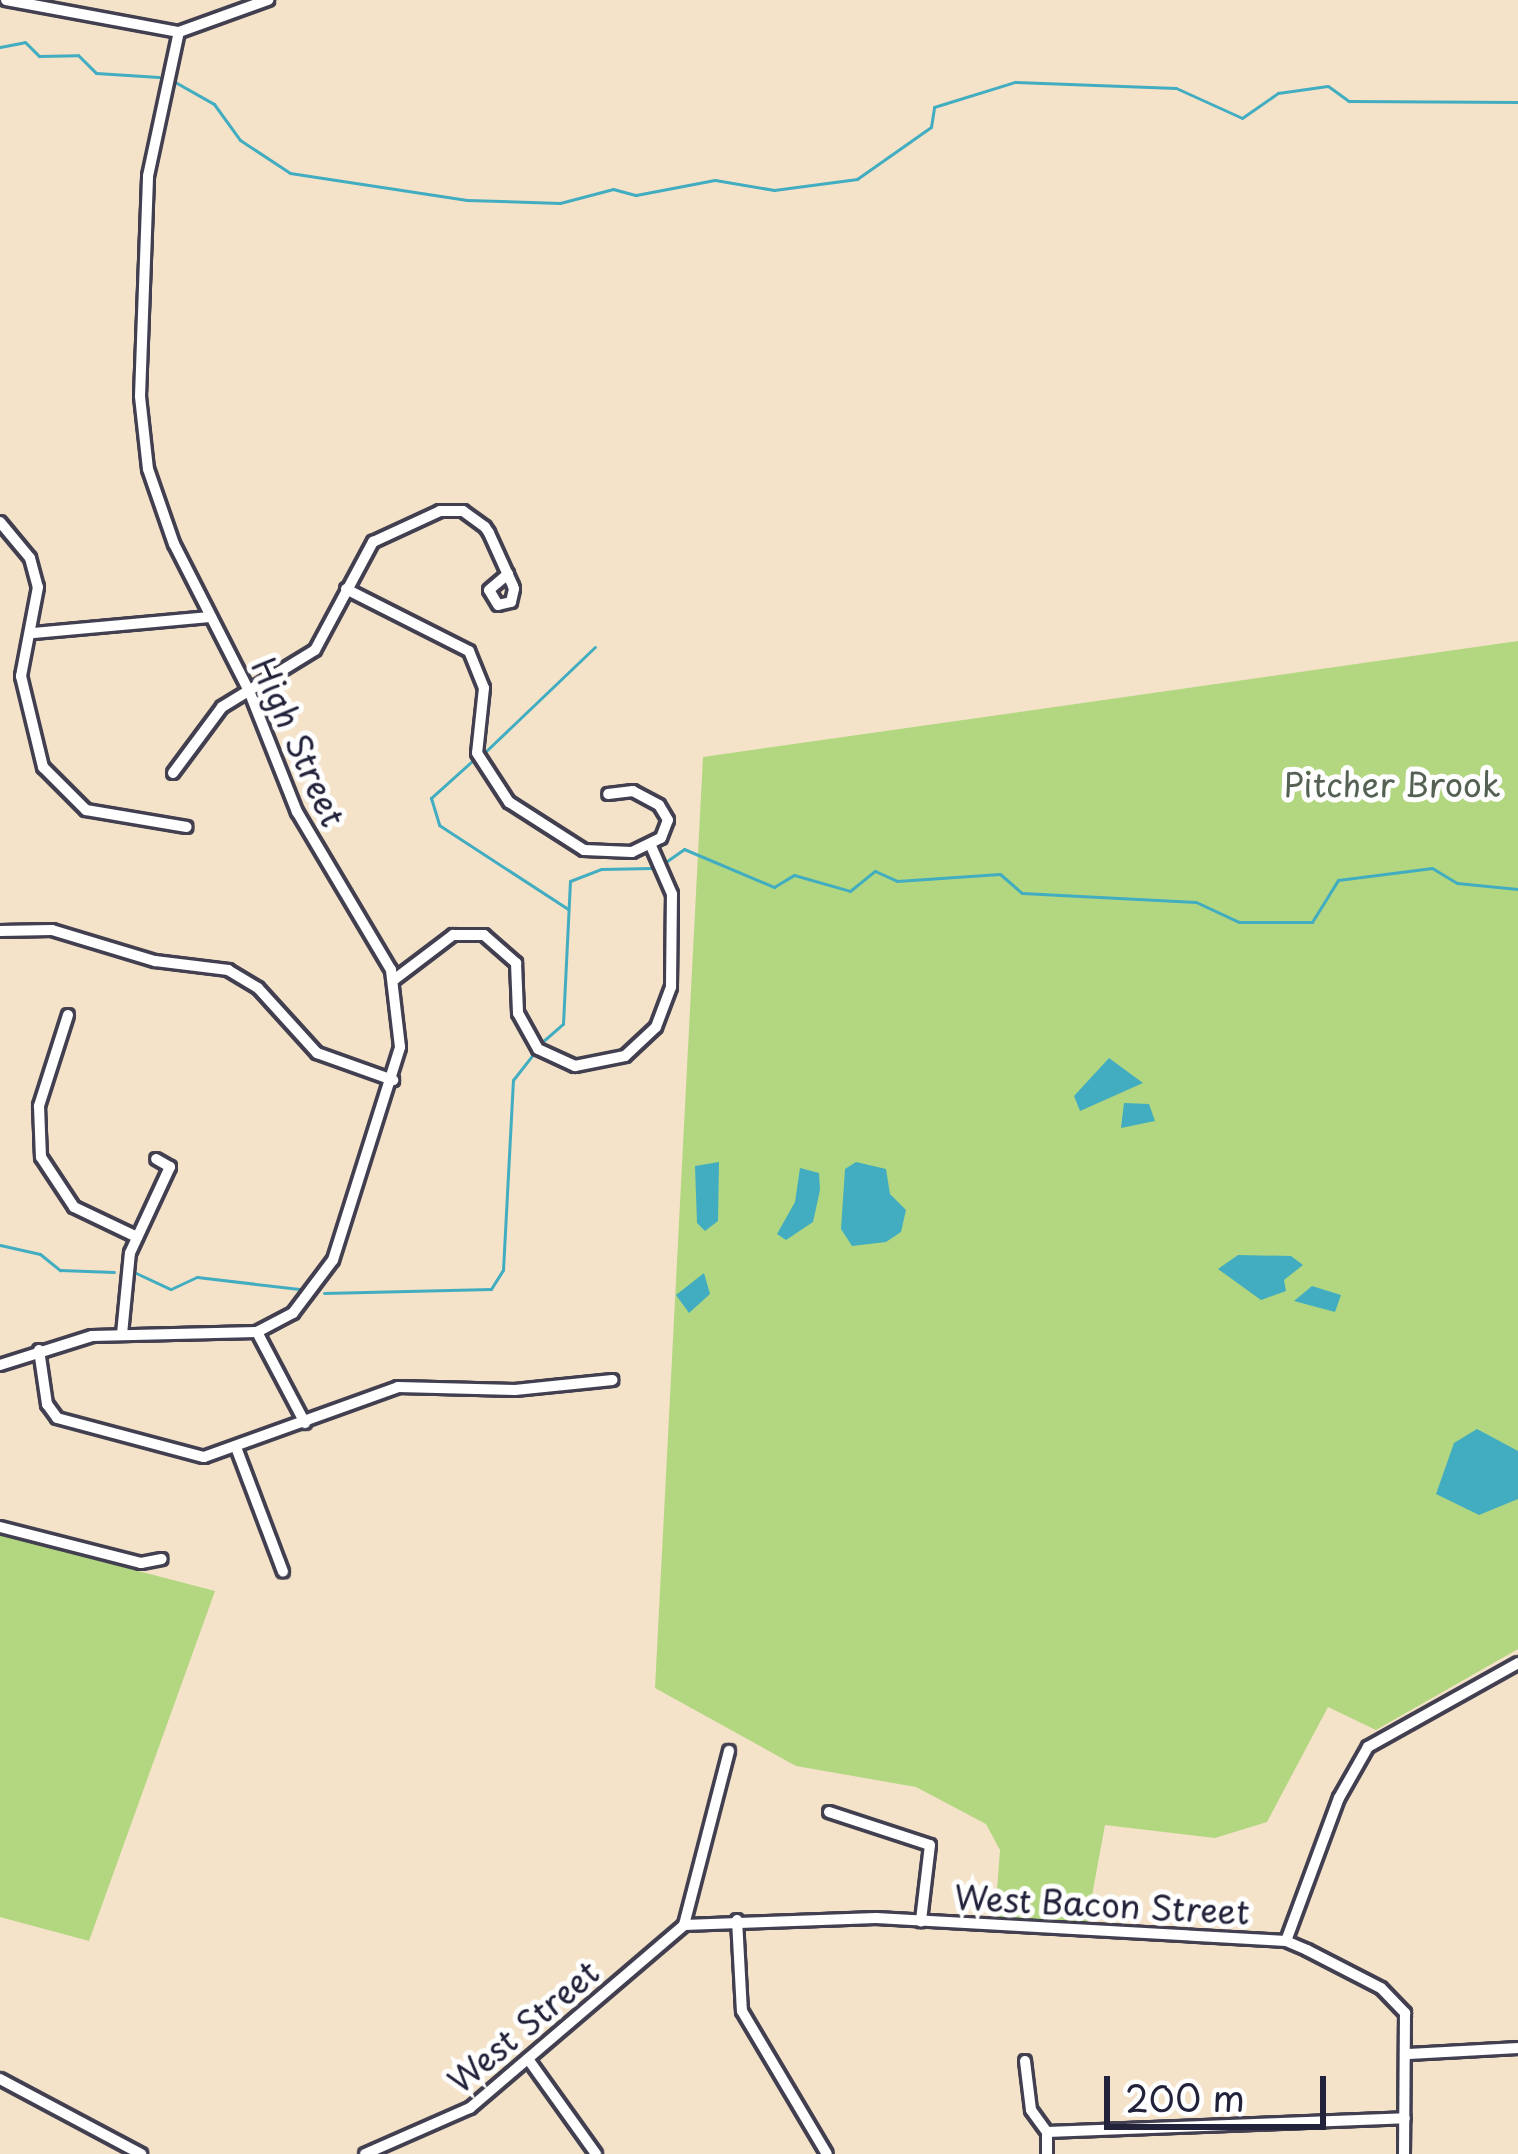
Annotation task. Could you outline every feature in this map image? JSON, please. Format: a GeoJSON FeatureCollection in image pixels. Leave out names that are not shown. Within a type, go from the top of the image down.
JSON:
{"type":"FeatureCollection","features":[{"type":"Feature","properties":{"kind":"street"},"geometry":{"type":"LineString","coordinates":[[6,0],[179,32],[268,0]]}},
{"type":"Feature","properties":{"kind":"street","name":"High Street"},"geometry":{"type":"LineString","coordinates":[[179,32],[148,176],[141,420],[159,507],[249,691],[297,812],[394,980],[401,1024],[393,1080],[327,1273],[303,1305],[257,1332]]}},
{"type":"Feature","properties":{"kind":"street"},"geometry":{"type":"LineString","coordinates":[[173,773],[222,707],[315,650],[373,542],[448,509],[485,527],[508,574]]}},
{"type":"Feature","properties":{"kind":"street"},"geometry":{"type":"LineString","coordinates":[[0,523],[36,571],[33,633],[21,676],[26,723],[63,795],[110,818],[187,827]]}},
{"type":"Feature","properties":{"kind":"street"},"geometry":{"type":"LineString","coordinates":[[346,589],[469,651],[484,688],[478,753],[502,796],[584,850],[614,855],[651,846],[665,833],[663,809],[633,791],[608,794]]}},
{"type":"Feature","properties":{"kind":"street"},"geometry":{"type":"LineString","coordinates":[[33,633],[210,617]]}},
{"type":"Feature","properties":{"kind":"street"},"geometry":{"type":"LineString","coordinates":[[394,980],[453,935],[484,935],[513,957],[521,1023],[538,1049],[575,1066],[626,1056],[656,1027],[671,988],[672,894],[651,846]]}},
{"type":"Feature","properties":{"kind":"street"},"geometry":{"type":"LineString","coordinates":[[0,931],[52,930],[155,961],[227,970],[257,988],[317,1053],[393,1080]]}},
{"type":"Feature","properties":{"kind":"street"},"geometry":{"type":"LineString","coordinates":[[68,1015],[37,1114],[41,1157],[74,1208],[137,1237]]}},
{"type":"Feature","properties":{"kind":"street"},"geometry":{"type":"LineString","coordinates":[[122,1334],[124,1272],[170,1167],[156,1160]]}},
{"type":"Feature","properties":{"kind":"street"},"geometry":{"type":"LineString","coordinates":[[0,1365],[38,1350],[122,1334],[257,1332],[305,1424]]}},
{"type":"Feature","properties":{"kind":"street"},"geometry":{"type":"LineString","coordinates":[[38,1350],[46,1404],[66,1423],[204,1457],[238,1450],[406,1386],[514,1390],[612,1380]]}},
{"type":"Feature","properties":{"kind":"street"},"geometry":{"type":"LineString","coordinates":[[238,1450],[283,1572]]}},
{"type":"Feature","properties":{"kind":"street"},"geometry":{"type":"LineString","coordinates":[[0,1527],[133,1562],[162,1559]]}},
{"type":"Feature","properties":{"kind":"street"},"geometry":{"type":"LineString","coordinates":[[1286,1941],[1340,1798],[1368,1747],[1518,1663]]}},
{"type":"Feature","properties":{"kind":"street"},"geometry":{"type":"LineString","coordinates":[[684,1925],[729,1751]]}},
{"type":"Feature","properties":{"kind":"street"},"geometry":{"type":"LineString","coordinates":[[830,1812],[930,1845],[920,1921]]}},
{"type":"Feature","properties":{"kind":"street"},"geometry":{"type":"LineString","coordinates":[[737,1920],[742,2012],[827,2154]]}},
{"type":"Feature","properties":{"kind":"street","name":"West Bacon Street"},"geometry":{"type":"LineString","coordinates":[[684,1925],[737,1920],[920,1921],[1286,1941],[1394,1999],[1405,2013],[1409,2054],[1404,2154]]}},
{"type":"Feature","properties":{"kind":"street","name":"West Street"},"geometry":{"type":"LineString","coordinates":[[365,2154],[452,2120],[684,1925]]}},
{"type":"Feature","properties":{"kind":"street"},"geometry":{"type":"LineString","coordinates":[[1409,2054],[1518,2048]]}},
{"type":"Feature","properties":{"kind":"street"},"geometry":{"type":"LineString","coordinates":[[528,2059],[596,2154]]}},
{"type":"Feature","properties":{"kind":"street"},"geometry":{"type":"LineString","coordinates":[[1025,2061],[1028,2100],[1047,2132],[1047,2154]]}},
{"type":"Feature","properties":{"kind":"street"},"geometry":{"type":"LineString","coordinates":[[0,2079],[140,2154]]}},
{"type":"Feature","properties":{"kind":"street"},"geometry":{"type":"LineString","coordinates":[[1047,2132],[1406,2118]]}},
{"type":"Feature","properties":{"kind":"green space","name":"Pitcher Brook"},"geometry":{"type":"Polygon","coordinates":[[[1518,641],[1518,1649],[1376,1730],[1328,1707],[1267,1822],[1215,1838],[1105,1825],[1087,1923],[995,1917],[1000,1850],[986,1824],[916,1787],[796,1766],[655,1688],[703,757],[1518,641]]]}},
{"type":"Feature","properties":{"kind":"green space"},"geometry":{"type":"Polygon","coordinates":[[[0,1535],[215,1591],[89,1941],[0,1917],[0,1535]]]}},
{"type":"Feature","properties":{"kind":"water"},"geometry":{"type":"Polygon","coordinates":[[[1109,1058],[1143,1083],[1080,1111],[1074,1096],[1109,1058]]]}},
{"type":"Feature","properties":{"kind":"water"},"geometry":{"type":"Polygon","coordinates":[[[1124,1103],[1149,1104],[1155,1121],[1121,1128],[1124,1103]]]}},
{"type":"Feature","properties":{"kind":"water"},"geometry":{"type":"Polygon","coordinates":[[[719,1162],[718,1221],[705,1231],[697,1223],[695,1166],[719,1162]]]}},
{"type":"Feature","properties":{"kind":"water"},"geometry":{"type":"Polygon","coordinates":[[[856,1162],[886,1169],[890,1194],[906,1210],[901,1232],[886,1242],[852,1246],[841,1229],[845,1169],[856,1162]]]}},
{"type":"Feature","properties":{"kind":"water"},"geometry":{"type":"Polygon","coordinates":[[[800,1168],[819,1173],[820,1190],[813,1222],[786,1240],[777,1234],[795,1202],[800,1168]]]}},
{"type":"Feature","properties":{"kind":"water"},"geometry":{"type":"Polygon","coordinates":[[[1238,1255],[1291,1256],[1303,1265],[1284,1280],[1286,1291],[1261,1300],[1218,1269],[1238,1255]]]}},
{"type":"Feature","properties":{"kind":"water"},"geometry":{"type":"Polygon","coordinates":[[[704,1273],[710,1294],[689,1313],[676,1295],[704,1273]]]}},
{"type":"Feature","properties":{"kind":"water"},"geometry":{"type":"Polygon","coordinates":[[[1312,1286],[1341,1295],[1335,1312],[1294,1301],[1312,1286]]]}},
{"type":"Feature","properties":{"kind":"water"},"geometry":{"type":"Polygon","coordinates":[[[1477,1429],[1518,1451],[1518,1499],[1479,1515],[1436,1494],[1454,1443],[1477,1429]]]}},
{"type":"Feature","properties":{"kind":"waterway"},"geometry":{"type":"LineString","coordinates":[[0,47],[25,42],[39,56],[78,55],[96,73],[159,77]]}},
{"type":"Feature","properties":{"kind":"waterway"},"geometry":{"type":"LineString","coordinates":[[175,82],[214,104],[240,140],[290,173],[467,200],[560,203],[613,189],[636,195],[715,180],[774,190],[857,179],[931,127],[934,107],[1015,82],[1176,88],[1242,118],[1278,93],[1328,86],[1349,101],[1518,102]]}},
{"type":"Feature","properties":{"kind":"waterway"},"geometry":{"type":"LineString","coordinates":[[485,752],[595,647]]}},
{"type":"Feature","properties":{"kind":"waterway"},"geometry":{"type":"LineString","coordinates":[[471,762],[431,798],[439,825],[568,909]]}},
{"type":"Feature","properties":{"kind":"waterway"},"geometry":{"type":"LineString","coordinates":[[667,861],[684,849],[774,887],[794,875],[850,891],[875,871],[897,881],[1000,874],[1022,893],[1196,902],[1239,922],[1312,922],[1338,880],[1432,868],[1457,883],[1518,889]]}},
{"type":"Feature","properties":{"kind":"waterway"},"geometry":{"type":"LineString","coordinates":[[541,1043],[563,1024],[570,881],[601,869],[652,868]]}},
{"type":"Feature","properties":{"kind":"waterway"},"geometry":{"type":"LineString","coordinates":[[324,1293],[491,1289],[503,1270],[513,1080],[532,1056]]}},
{"type":"Feature","properties":{"kind":"waterway"},"geometry":{"type":"LineString","coordinates":[[0,1245],[40,1254],[60,1270],[114,1272]]}},
{"type":"Feature","properties":{"kind":"waterway"},"geometry":{"type":"LineString","coordinates":[[136,1273],[171,1289],[197,1277],[299,1289]]}}]}
